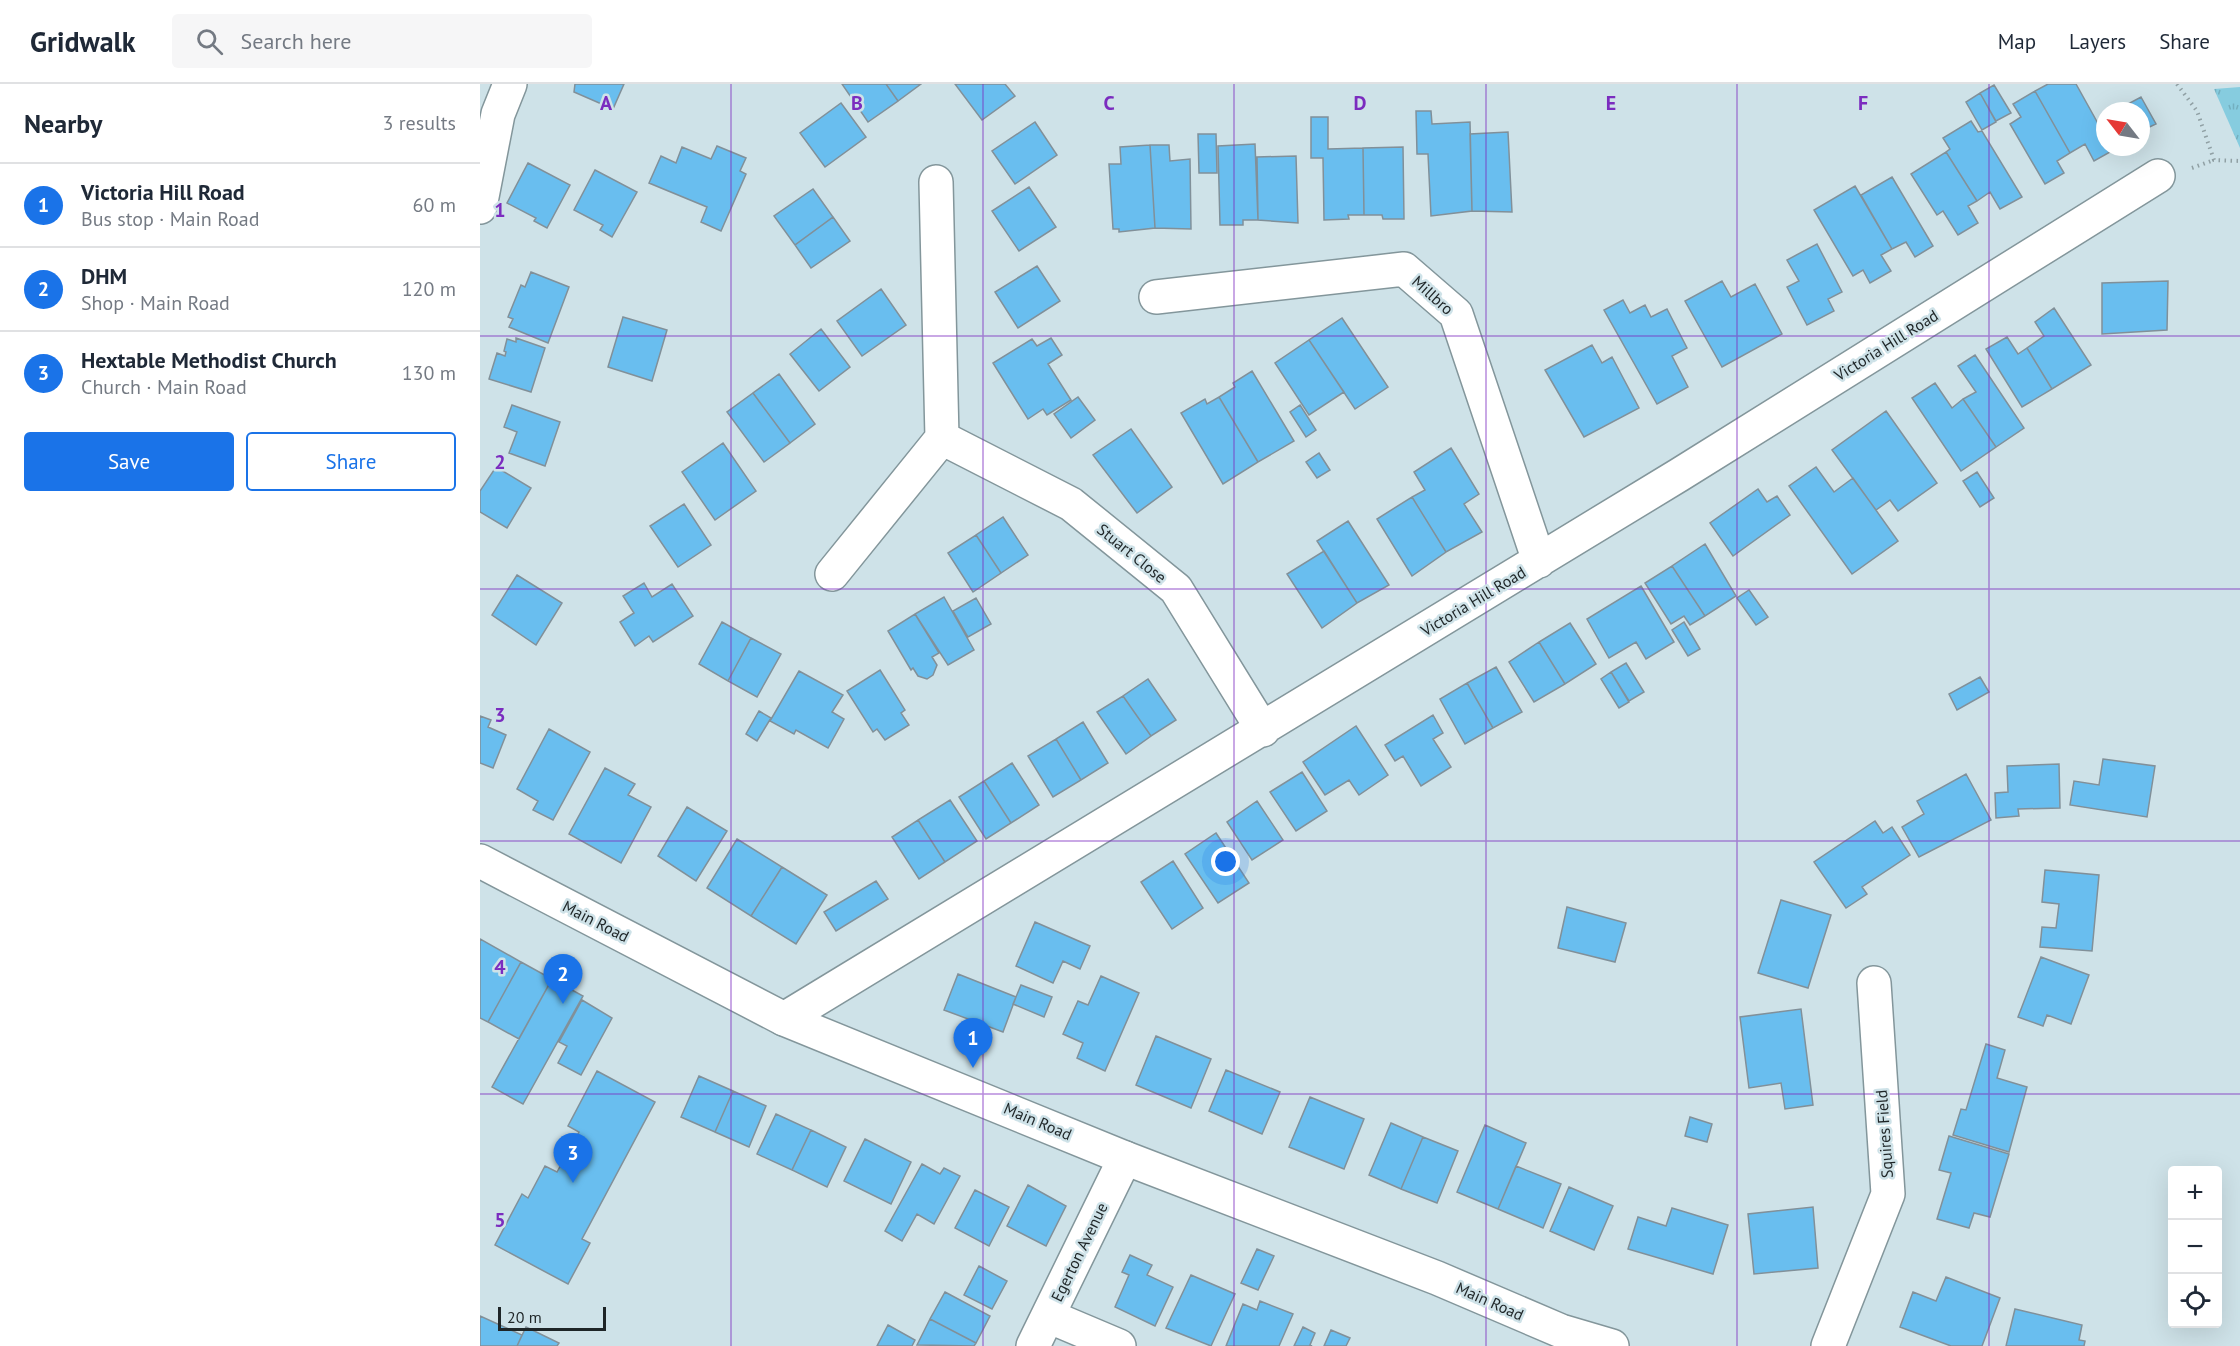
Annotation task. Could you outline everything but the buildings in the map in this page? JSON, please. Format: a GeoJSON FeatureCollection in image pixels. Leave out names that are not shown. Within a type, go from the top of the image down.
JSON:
{"type":"FeatureCollection","features":[{"type":"Feature","properties":{"kind":"street"},"geometry":{"type":"LineString","coordinates":[[480,207],[498,114],[510,84]]}},
{"type":"Feature","properties":{"kind":"street","name":"Victoria Hill Road"},"geometry":{"type":"LineString","coordinates":[[784,1019],[1539,561],[2158,176]]}},
{"type":"Feature","properties":{"kind":"street"},"geometry":{"type":"LineString","coordinates":[[832,574],[942,438],[936,182]]}},
{"type":"Feature","properties":{"kind":"street","name":"Millbro"},"geometry":{"type":"LineString","coordinates":[[1155,297],[1404,269],[1456,314],[1539,561]]}},
{"type":"Feature","properties":{"kind":"street","name":"Stuart Close"},"geometry":{"type":"LineString","coordinates":[[942,438],[1071,504],[1176,589],[1263,730]]}},
{"type":"Feature","properties":{"kind":"street","name":"Main Road"},"geometry":{"type":"LineString","coordinates":[[480,861],[784,1019],[1125,1158],[1437,1278],[1561,1331],[1612,1346]]}},
{"type":"Feature","properties":{"kind":"street","name":"Squires Field"},"geometry":{"type":"LineString","coordinates":[[1828,1346],[1888,1194],[1874,983]]}},
{"type":"Feature","properties":{"kind":"street","name":"Egerton Avenue"},"geometry":{"type":"LineString","coordinates":[[1033,1346],[1125,1158]]}},
{"type":"Feature","properties":{"kind":"street"},"geometry":{"type":"LineString","coordinates":[[1048,1316],[1119,1346]]}},
{"type":"Feature","properties":{"kind":"path"},"geometry":{"type":"LineString","coordinates":[[2177,84],[2197,111],[2214,160],[2240,161]]}},
{"type":"Feature","properties":{"kind":"green space"},"geometry":{"type":"Polygon","coordinates":[[[2240,87],[2240,148],[2214,89],[2240,87]]]}},
{"type":"Feature","properties":{"kind":"place","name":"DHM"},"geometry":{"type":"Point","coordinates":[563,1004]}},
{"type":"Feature","properties":{"kind":"place","name":"Victoria Hill Road"},"geometry":{"type":"Point","coordinates":[973,1068]}},
{"type":"Feature","properties":{"kind":"place","name":"Hextable Methodist Church"},"geometry":{"type":"Point","coordinates":[573,1183]}}]}
